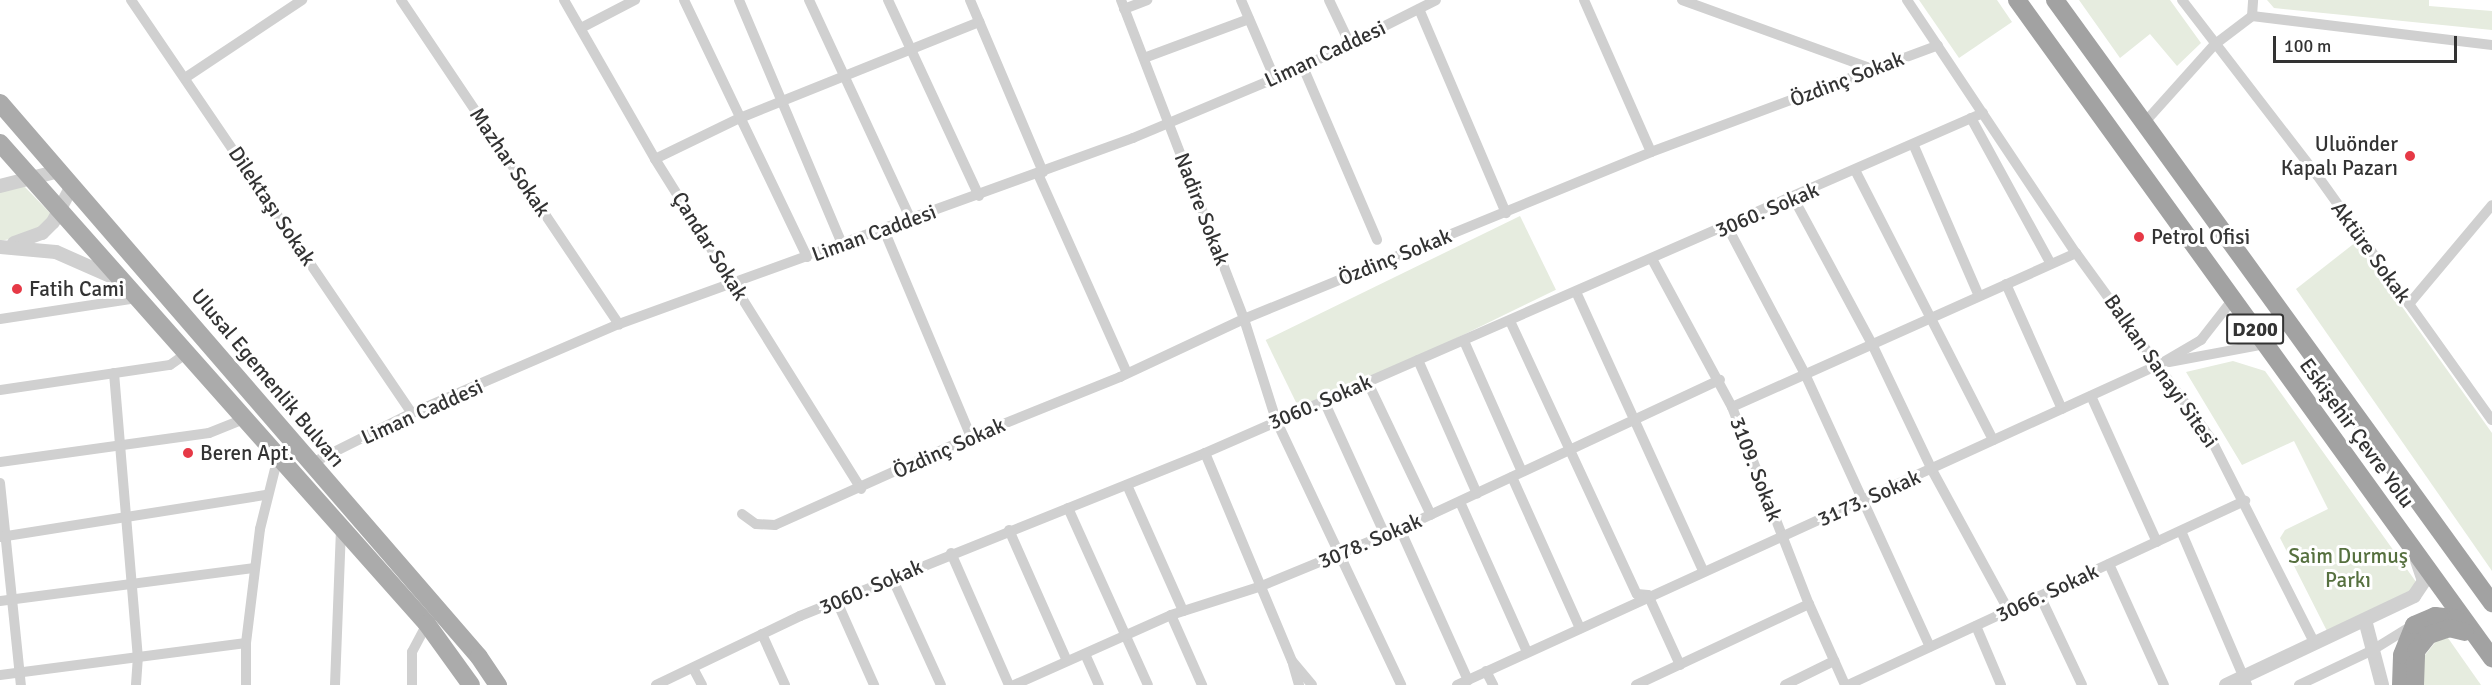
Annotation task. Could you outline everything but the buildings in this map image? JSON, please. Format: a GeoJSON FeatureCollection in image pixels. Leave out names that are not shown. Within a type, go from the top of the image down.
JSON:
{"type":"FeatureCollection","features":[{"type":"Feature","properties":{"kind":"highway","name":"Eskişehir Çevre Yolu"},"geometry":{"type":"LineString","coordinates":[[2017,0],[2492,658]]}},
{"type":"Feature","properties":{"kind":"highway","name":"Eskişehir Çevre Yolu"},"geometry":{"type":"LineString","coordinates":[[2055,0],[2492,603]]}},
{"type":"Feature","properties":{"kind":"highway"},"geometry":{"type":"LineString","coordinates":[[2401,685],[2402,654],[2414,625],[2435,616],[2456,618],[2477,638]]}},
{"type":"Feature","properties":{"kind":"highway"},"geometry":{"type":"LineString","coordinates":[[2415,685],[2416,651],[2428,635],[2449,628],[2477,638]]}},
{"type":"Feature","properties":{"kind":"main road","name":"Ulusal Egemenlik Bulvarı"},"geometry":{"type":"LineString","coordinates":[[0,103],[479,657],[498,685]]}},
{"type":"Feature","properties":{"kind":"main road","name":"Ulusal Egemenlik Bulvarı"},"geometry":{"type":"LineString","coordinates":[[0,143],[34,177],[427,624],[471,685]]}},
{"type":"Feature","properties":{"kind":"street","name":"Dilektaşı Sokak"},"geometry":{"type":"LineString","coordinates":[[131,0],[412,413]]}},
{"type":"Feature","properties":{"kind":"street"},"geometry":{"type":"LineString","coordinates":[[185,78],[302,0]]}},
{"type":"Feature","properties":{"kind":"street","name":"Mazhar Sokak"},"geometry":{"type":"LineString","coordinates":[[401,0],[619,324]]}},
{"type":"Feature","properties":{"kind":"street","name":"Çandar Sokak"},"geometry":{"type":"LineString","coordinates":[[564,0],[655,159],[861,489]]}},
{"type":"Feature","properties":{"kind":"street"},"geometry":{"type":"LineString","coordinates":[[684,0],[807,257]]}},
{"type":"Feature","properties":{"kind":"street"},"geometry":{"type":"LineString","coordinates":[[739,0],[843,244]]}},
{"type":"Feature","properties":{"kind":"street"},"geometry":{"type":"LineString","coordinates":[[809,0],[911,220]]}},
{"type":"Feature","properties":{"kind":"street"},"geometry":{"type":"LineString","coordinates":[[888,0],[979,196]]}},
{"type":"Feature","properties":{"kind":"street"},"geometry":{"type":"LineString","coordinates":[[970,0],[1040,173],[1127,374]]}},
{"type":"Feature","properties":{"kind":"street"},"geometry":{"type":"LineString","coordinates":[[1123,4],[1147,0]]}},
{"type":"Feature","properties":{"kind":"street"},"geometry":{"type":"LineString","coordinates":[[1240,0],[1275,79]]}},
{"type":"Feature","properties":{"kind":"street"},"geometry":{"type":"LineString","coordinates":[[1329,0],[1350,44]]}},
{"type":"Feature","properties":{"kind":"street","name":"Liman Caddesi"},"geometry":{"type":"LineString","coordinates":[[310,464],[412,413],[619,324],[979,196],[1169,123],[1303,67],[1436,0]]}},
{"type":"Feature","properties":{"kind":"street"},"geometry":{"type":"LineString","coordinates":[[1584,0],[1651,152]]}},
{"type":"Feature","properties":{"kind":"street"},"geometry":{"type":"LineString","coordinates":[[1682,0],[1873,69]]}},
{"type":"Feature","properties":{"kind":"street","name":"Balkan Sanayi Sitesi"},"geometry":{"type":"LineString","coordinates":[[1907,0],[2076,253],[2160,364],[2211,439],[2245,501],[2315,644]]}},
{"type":"Feature","properties":{"kind":"street","name":"Aktüre Sokak"},"geometry":{"type":"LineString","coordinates":[[2182,0],[2214,45],[2317,176],[2492,420]]}},
{"type":"Feature","properties":{"kind":"street"},"geometry":{"type":"LineString","coordinates":[[2252,16],[2253,0]]}},
{"type":"Feature","properties":{"kind":"street"},"geometry":{"type":"LineString","coordinates":[[581,28],[631,1]]}},
{"type":"Feature","properties":{"kind":"street","name":"Nadire Sokak"},"geometry":{"type":"LineString","coordinates":[[1123,4],[1244,318],[1276,420],[1401,685]]}},
{"type":"Feature","properties":{"kind":"street"},"geometry":{"type":"LineString","coordinates":[[1419,9],[1506,213]]}},
{"type":"Feature","properties":{"kind":"street"},"geometry":{"type":"LineString","coordinates":[[2145,122],[2214,45],[2252,16],[2492,45]]}},
{"type":"Feature","properties":{"kind":"street"},"geometry":{"type":"LineString","coordinates":[[1144,58],[1249,19]]}},
{"type":"Feature","properties":{"kind":"street"},"geometry":{"type":"LineString","coordinates":[[655,159],[740,118],[911,52],[979,22]]}},
{"type":"Feature","properties":{"kind":"street","name":"Özdinç Sokak"},"geometry":{"type":"LineString","coordinates":[[742,514],[756,524],[775,525],[861,489],[970,437],[1127,374],[1244,318],[1651,152],[1938,45]]}},
{"type":"Feature","properties":{"kind":"street"},"geometry":{"type":"LineString","coordinates":[[1303,67],[1377,240]]}},
{"type":"Feature","properties":{"kind":"street","name":"3060. Sokak"},"geometry":{"type":"LineString","coordinates":[[656,685],[762,634],[894,582],[912,568],[1127,486],[1205,453],[1276,420],[1577,294],[1652,259],[1856,172],[1983,113]]}},
{"type":"Feature","properties":{"kind":"street"},"geometry":{"type":"LineString","coordinates":[[1971,118],[2051,264]]}},
{"type":"Feature","properties":{"kind":"street"},"geometry":{"type":"LineString","coordinates":[[1914,146],[1978,296]]}},
{"type":"Feature","properties":{"kind":"street"},"geometry":{"type":"LineString","coordinates":[[0,186],[60,171]]}},
{"type":"Feature","properties":{"kind":"street"},"geometry":{"type":"LineString","coordinates":[[1856,172],[1933,317],[1993,440]]}},
{"type":"Feature","properties":{"kind":"street"},"geometry":{"type":"LineString","coordinates":[[0,247],[42,233],[60,209],[72,186]]}},
{"type":"Feature","properties":{"kind":"street"},"geometry":{"type":"LineString","coordinates":[[1794,199],[1872,344],[1932,470],[2009,611]]}},
{"type":"Feature","properties":{"kind":"street"},"geometry":{"type":"LineString","coordinates":[[2409,304],[2492,205]]}},
{"type":"Feature","properties":{"kind":"street"},"geometry":{"type":"LineString","coordinates":[[1728,228],[1805,374],[1930,647]]}},
{"type":"Feature","properties":{"kind":"street"},"geometry":{"type":"LineString","coordinates":[[884,230],[970,437]]}},
{"type":"Feature","properties":{"kind":"street"},"geometry":{"type":"LineString","coordinates":[[0,247],[56,252],[88,263],[125,283]]}},
{"type":"Feature","properties":{"kind":"street"},"geometry":{"type":"LineString","coordinates":[[1732,407],[2076,253]]}},
{"type":"Feature","properties":{"kind":"street","name":"3109. Sokak"},"geometry":{"type":"LineString","coordinates":[[1652,259],[1720,380],[1809,604],[1847,685]]}},
{"type":"Feature","properties":{"kind":"street"},"geometry":{"type":"LineString","coordinates":[[2006,284],[2062,409]]}},
{"type":"Feature","properties":{"kind":"street"},"geometry":{"type":"LineString","coordinates":[[1577,294],[1703,571]]}},
{"type":"Feature","properties":{"kind":"street"},"geometry":{"type":"LineString","coordinates":[[0,319],[138,298]]}},
{"type":"Feature","properties":{"kind":"street","name":"3173. Sokak"},"geometry":{"type":"LineString","coordinates":[[1456,685],[1648,595],[1783,538],[2160,364],[2201,340],[2233,299]]}},
{"type":"Feature","properties":{"kind":"street"},"geometry":{"type":"LineString","coordinates":[[1510,321],[1637,594],[1648,595],[1680,665]]}},
{"type":"Feature","properties":{"kind":"street"},"geometry":{"type":"LineString","coordinates":[[1464,341],[1580,628]]}},
{"type":"Feature","properties":{"kind":"street"},"geometry":{"type":"LineString","coordinates":[[2160,364],[2266,344]]}},
{"type":"Feature","properties":{"kind":"street"},"geometry":{"type":"LineString","coordinates":[[0,390],[170,364],[187,353]]}},
{"type":"Feature","properties":{"kind":"street"},"geometry":{"type":"LineString","coordinates":[[1418,360],[1477,494]]}},
{"type":"Feature","properties":{"kind":"street"},"geometry":{"type":"LineString","coordinates":[[114,373],[138,656],[136,685]]}},
{"type":"Feature","properties":{"kind":"street","name":"3078. Sokak"},"geometry":{"type":"LineString","coordinates":[[1014,685],[1039,680],[1067,662],[1171,615],[1259,587],[1400,529],[1569,450],[1635,422],[1720,380]]}},
{"type":"Feature","properties":{"kind":"street"},"geometry":{"type":"LineString","coordinates":[[1368,383],[1431,515]]}},
{"type":"Feature","properties":{"kind":"street"},"geometry":{"type":"LineString","coordinates":[[2091,396],[2157,542]]}},
{"type":"Feature","properties":{"kind":"street"},"geometry":{"type":"LineString","coordinates":[[1324,401],[1385,535]]}},
{"type":"Feature","properties":{"kind":"street"},"geometry":{"type":"LineString","coordinates":[[0,462],[209,433],[246,418]]}},
{"type":"Feature","properties":{"kind":"street"},"geometry":{"type":"LineString","coordinates":[[1205,453],[1259,587],[1292,661],[1299,685]]}},
{"type":"Feature","properties":{"kind":"street"},"geometry":{"type":"LineString","coordinates":[[246,685],[246,643],[255,568],[266,495],[279,457]]}},
{"type":"Feature","properties":{"kind":"street"},"geometry":{"type":"LineString","coordinates":[[0,483],[3,536],[13,600],[21,685]]}},
{"type":"Feature","properties":{"kind":"street"},"geometry":{"type":"LineString","coordinates":[[1127,486],[1183,611]]}},
{"type":"Feature","properties":{"kind":"street"},"geometry":{"type":"LineString","coordinates":[[3,536],[126,515],[266,495]]}},
{"type":"Feature","properties":{"kind":"street","name":"3066. Sokak"},"geometry":{"type":"LineString","coordinates":[[1847,685],[2245,501]]}},
{"type":"Feature","properties":{"kind":"street"},"geometry":{"type":"LineString","coordinates":[[1460,502],[1527,652]]}},
{"type":"Feature","properties":{"kind":"street"},"geometry":{"type":"LineString","coordinates":[[1068,508],[1148,685]]}},
{"type":"Feature","properties":{"kind":"street"},"geometry":{"type":"LineString","coordinates":[[335,685],[341,526]]}},
{"type":"Feature","properties":{"kind":"street"},"geometry":{"type":"LineString","coordinates":[[1400,529],[1468,680]]}},
{"type":"Feature","properties":{"kind":"street"},"geometry":{"type":"LineString","coordinates":[[1009,530],[1067,662]]}},
{"type":"Feature","properties":{"kind":"street"},"geometry":{"type":"LineString","coordinates":[[2181,531],[2246,681]]}},
{"type":"Feature","properties":{"kind":"street"},"geometry":{"type":"LineString","coordinates":[[2226,685],[2246,681],[2421,590],[2424,581],[2412,548]]}},
{"type":"Feature","properties":{"kind":"street"},"geometry":{"type":"LineString","coordinates":[[951,553],[1009,685]]}},
{"type":"Feature","properties":{"kind":"street"},"geometry":{"type":"LineString","coordinates":[[2109,564],[2164,685]]}},
{"type":"Feature","properties":{"kind":"street"},"geometry":{"type":"LineString","coordinates":[[0,601],[255,568]]}},
{"type":"Feature","properties":{"kind":"street"},"geometry":{"type":"LineString","coordinates":[[894,582],[941,685]]}},
{"type":"Feature","properties":{"kind":"street"},"geometry":{"type":"LineString","coordinates":[[2040,596],[2082,685]]}},
{"type":"Feature","properties":{"kind":"street"},"geometry":{"type":"LineString","coordinates":[[838,604],[874,685]]}},
{"type":"Feature","properties":{"kind":"street"},"geometry":{"type":"LineString","coordinates":[[1636,685],[1655,681],[1680,665],[1809,604]]}},
{"type":"Feature","properties":{"kind":"street"},"geometry":{"type":"LineString","coordinates":[[1171,615],[1202,685]]}},
{"type":"Feature","properties":{"kind":"street"},"geometry":{"type":"LineString","coordinates":[[2366,620],[2371,651],[2382,685]]}},
{"type":"Feature","properties":{"kind":"street"},"geometry":{"type":"LineString","coordinates":[[412,685],[412,652],[427,624]]}},
{"type":"Feature","properties":{"kind":"street"},"geometry":{"type":"LineString","coordinates":[[2300,685],[2371,651],[2414,625]]}},
{"type":"Feature","properties":{"kind":"street"},"geometry":{"type":"LineString","coordinates":[[1976,626],[2001,685]]}},
{"type":"Feature","properties":{"kind":"street"},"geometry":{"type":"LineString","coordinates":[[762,634],[785,685]]}},
{"type":"Feature","properties":{"kind":"street"},"geometry":{"type":"LineString","coordinates":[[0,675],[246,643]]}},
{"type":"Feature","properties":{"kind":"street"},"geometry":{"type":"LineString","coordinates":[[1084,654],[1099,685]]}},
{"type":"Feature","properties":{"kind":"street"},"geometry":{"type":"LineString","coordinates":[[1292,661],[1312,685]]}},
{"type":"Feature","properties":{"kind":"street"},"geometry":{"type":"LineString","coordinates":[[1785,685],[1834,661]]}},
{"type":"Feature","properties":{"kind":"street"},"geometry":{"type":"LineString","coordinates":[[693,668],[702,685]]}},
{"type":"Feature","properties":{"kind":"street"},"geometry":{"type":"LineString","coordinates":[[1486,672],[1492,685]]}},
{"type":"Feature","properties":{"kind":"green space"},"geometry":{"type":"Polygon","coordinates":[[[1919,0],[1997,0],[2012,22],[1959,58],[1919,0]]]}},
{"type":"Feature","properties":{"kind":"green space"},"geometry":{"type":"Polygon","coordinates":[[[2079,0],[2170,0],[2201,43],[2177,66],[2150,34],[2120,58],[2079,0]]]}},
{"type":"Feature","properties":{"kind":"green space"},"geometry":{"type":"Polygon","coordinates":[[[2267,0],[2429,0],[2429,6],[2492,11],[2492,30],[2274,8],[2267,0]]]}},
{"type":"Feature","properties":{"kind":"green space"},"geometry":{"type":"Polygon","coordinates":[[[22,184],[51,214],[39,233],[0,241],[0,188],[22,184]]]}},
{"type":"Feature","properties":{"kind":"green space"},"geometry":{"type":"Polygon","coordinates":[[[1520,216],[1556,290],[1302,414],[1266,340],[1520,216]]]}},
{"type":"Feature","properties":{"kind":"green space"},"geometry":{"type":"Polygon","coordinates":[[[2356,242],[2492,433],[2492,571],[2296,289],[2356,242]]]}},
{"type":"Feature","properties":{"kind":"green space","name":"Saim Durmuş Parkı"},"geometry":{"type":"Polygon","coordinates":[[[2233,361],[2265,371],[2419,586],[2328,633],[2280,538],[2285,530],[2328,509],[2294,441],[2242,465],[2186,372],[2233,361]]]}},
{"type":"Feature","properties":{"kind":"green space"},"geometry":{"type":"Polygon","coordinates":[[[2448,638],[2481,685],[2421,685],[2418,664],[2437,640],[2448,638]]]}},
{"type":"Feature","properties":{"kind":"place","name":"Uluönder Kapalı Pazarı"},"geometry":{"type":"Point","coordinates":[2410,156]}},
{"type":"Feature","properties":{"kind":"place","name":"Petrol Ofisi"},"geometry":{"type":"Point","coordinates":[2139,237]}},
{"type":"Feature","properties":{"kind":"place","name":"Fatih Cami"},"geometry":{"type":"Point","coordinates":[17,289]}},
{"type":"Feature","properties":{"kind":"place","name":"Beren Apt."},"geometry":{"type":"Point","coordinates":[188,453]}}]}
